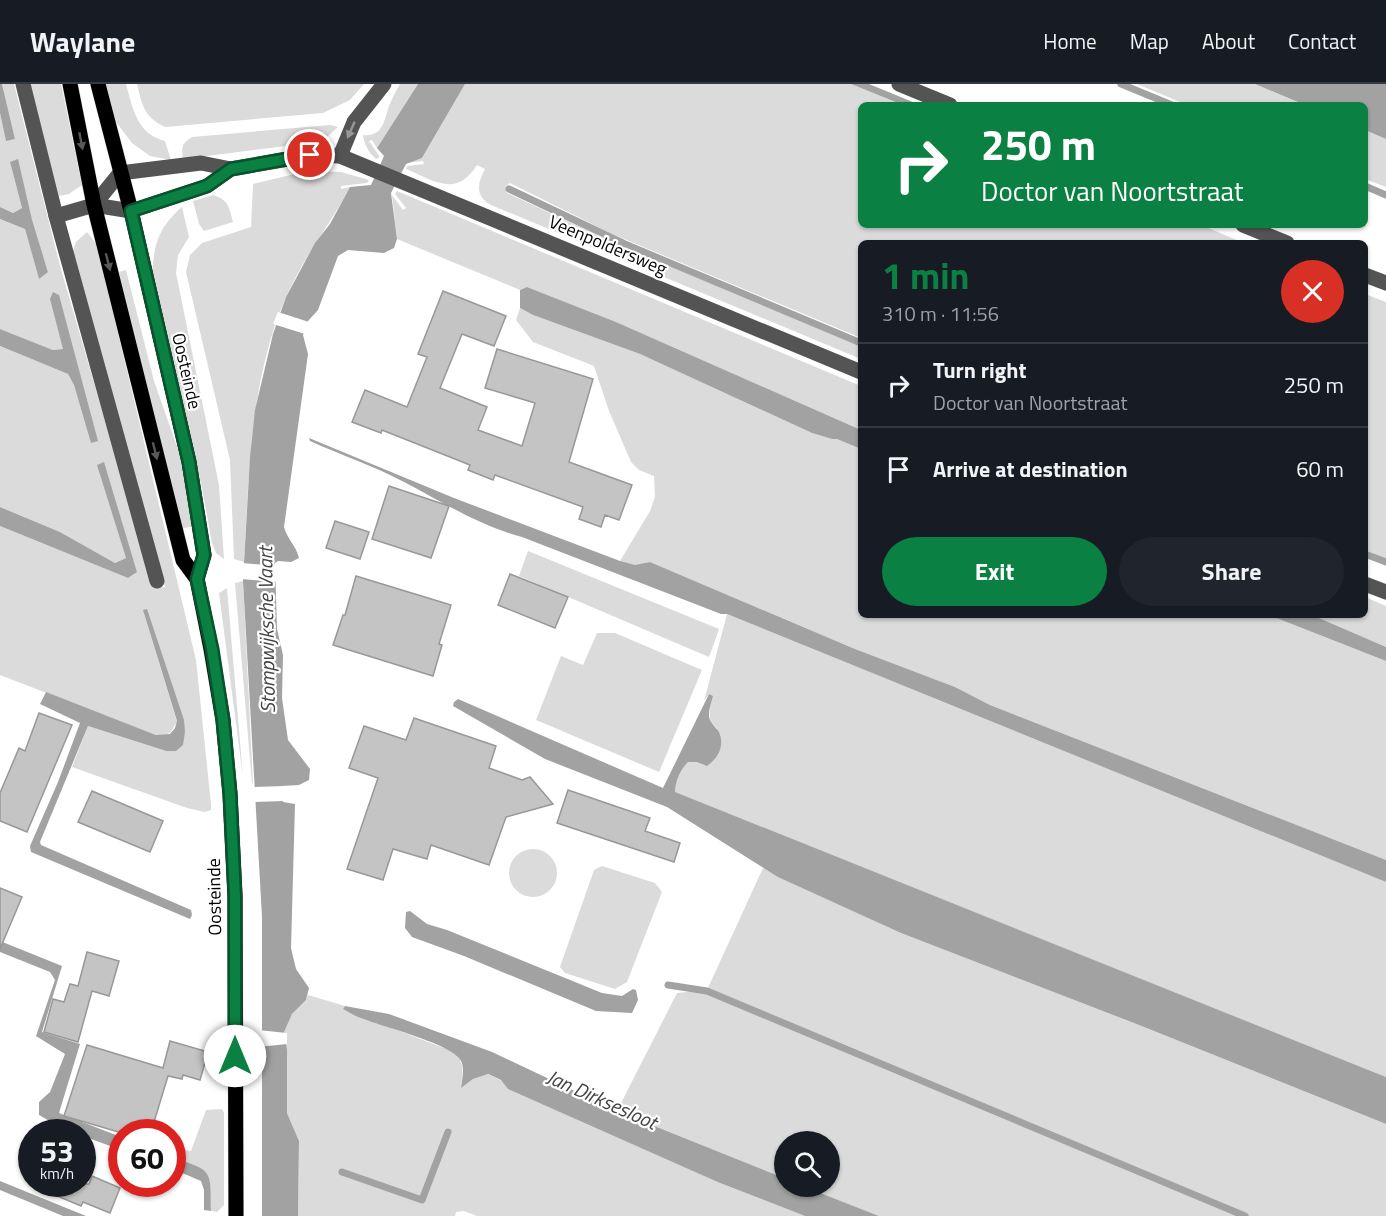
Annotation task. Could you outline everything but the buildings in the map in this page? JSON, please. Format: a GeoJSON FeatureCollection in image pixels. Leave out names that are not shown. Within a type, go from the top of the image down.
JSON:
{"type":"FeatureCollection","features":[{"type":"Feature","properties":{"kind":"main road","name":"Oosteinde"},"geometry":{"type":"LineString","coordinates":[[70,84],[94,205],[183,560],[197,579],[212,649],[223,720],[230,794],[235,896],[236,1216]]}},
{"type":"Feature","properties":{"kind":"main road","name":"Oosteinde"},"geometry":{"type":"LineString","coordinates":[[99,84],[189,462],[204,555],[197,579]]}},
{"type":"Feature","properties":{"kind":"street"},"geometry":{"type":"LineString","coordinates":[[23,84],[56,216],[157,581]]}},
{"type":"Feature","properties":{"kind":"street"},"geometry":{"type":"LineString","coordinates":[[340,156],[354,122],[384,84]]}},
{"type":"Feature","properties":{"kind":"street"},"geometry":{"type":"LineString","coordinates":[[899,84],[943,102]]}},
{"type":"Feature","properties":{"kind":"street","name":"Veenpoldersweg"},"geometry":{"type":"LineString","coordinates":[[231,169],[310,155],[340,156],[858,371]]}},
{"type":"Feature","properties":{"kind":"street"},"geometry":{"type":"LineString","coordinates":[[94,205],[120,173],[201,163],[231,169]]}},
{"type":"Feature","properties":{"kind":"street"},"geometry":{"type":"LineString","coordinates":[[56,216],[94,205],[131,211],[207,186],[231,169]]}},
{"type":"Feature","properties":{"kind":"street"},"geometry":{"type":"LineString","coordinates":[[1250,228],[1280,240]]}},
{"type":"Feature","properties":{"kind":"street"},"geometry":{"type":"LineString","coordinates":[[1368,276],[1386,283]]}},
{"type":"Feature","properties":{"kind":"street"},"geometry":{"type":"LineString","coordinates":[[1368,585],[1386,592]]}},
{"type":"Feature","properties":{"kind":"shaded area"},"geometry":{"type":"Polygon","coordinates":[[[2,84],[14,84],[60,266],[154,588],[165,587],[71,256],[76,242],[87,232],[97,245],[196,660],[211,804],[211,810],[205,812],[187,808],[72,767],[88,726],[166,751],[185,732],[143,610],[177,722],[170,733],[163,736],[156,735],[0,675],[0,526],[128,578],[137,572],[103,463],[98,465],[126,558],[115,563],[60,532],[0,507],[0,346],[68,374],[74,385],[91,443],[50,299],[64,349],[53,350],[0,329],[0,219],[25,229],[39,279],[48,271],[10,162],[22,208],[13,213],[0,207],[0,113],[6,140],[15,139],[2,84]]]}},
{"type":"Feature","properties":{"kind":"shaded area"},"geometry":{"type":"Polygon","coordinates":[[[30,84],[61,84],[82,185],[69,194],[59,196],[30,84]]]}},
{"type":"Feature","properties":{"kind":"shaded area"},"geometry":{"type":"Polygon","coordinates":[[[106,84],[126,84],[142,126],[148,133],[165,141],[171,160],[150,156],[132,143],[113,118],[106,84]]]}},
{"type":"Feature","properties":{"kind":"shaded area"},"geometry":{"type":"Polygon","coordinates":[[[137,84],[364,84],[350,100],[323,113],[165,127],[148,115],[137,84]]]}},
{"type":"Feature","properties":{"kind":"shaded area"},"geometry":{"type":"Polygon","coordinates":[[[400,84],[418,84],[377,148],[372,140],[369,141],[380,157],[376,159],[367,148],[363,135],[375,133],[382,127],[390,103],[400,84]]]}},
{"type":"Feature","properties":{"kind":"shaded area"},"geometry":{"type":"Polygon","coordinates":[[[465,84],[851,84],[896,102],[858,102],[858,228],[1208,228],[1237,240],[858,240],[858,337],[610,233],[510,183],[506,186],[507,193],[623,247],[858,345],[858,358],[491,205],[480,194],[480,180],[485,169],[477,165],[469,175],[453,184],[436,182],[406,169],[407,166],[424,164],[423,161],[406,163],[422,158],[465,84]]]}},
{"type":"Feature","properties":{"kind":"shaded area"},"geometry":{"type":"Polygon","coordinates":[[[1137,84],[1255,84],[1298,102],[1180,102],[1137,84]]]}},
{"type":"Feature","properties":{"kind":"shaded area"},"geometry":{"type":"Polygon","coordinates":[[[330,125],[338,127],[325,139],[309,143],[183,159],[183,146],[192,137],[330,125]]]}},
{"type":"Feature","properties":{"kind":"shaded area"},"geometry":{"type":"Polygon","coordinates":[[[1368,131],[1386,139],[1386,187],[1368,180],[1368,131]]]}},
{"type":"Feature","properties":{"kind":"shaded area"},"geometry":{"type":"Polygon","coordinates":[[[307,171],[341,172],[369,180],[367,183],[341,186],[341,189],[350,187],[308,255],[286,297],[274,328],[258,394],[253,427],[244,562],[234,559],[230,460],[186,272],[190,255],[202,243],[251,227],[253,184],[307,171]]]}},
{"type":"Feature","properties":{"kind":"shaded area"},"geometry":{"type":"Polygon","coordinates":[[[397,191],[858,385],[858,429],[616,322],[527,287],[520,290],[397,239],[392,195],[403,210],[406,208],[395,194],[397,191]]]}},
{"type":"Feature","properties":{"kind":"shaded area"},"geometry":{"type":"Polygon","coordinates":[[[213,195],[225,202],[233,222],[204,231],[199,224],[193,201],[213,195]]]}},
{"type":"Feature","properties":{"kind":"shaded area"},"geometry":{"type":"Polygon","coordinates":[[[182,207],[189,237],[178,255],[176,273],[219,485],[224,559],[216,553],[212,543],[201,483],[152,277],[158,238],[167,223],[182,207]]]}},
{"type":"Feature","properties":{"kind":"shaded area"},"geometry":{"type":"Polygon","coordinates":[[[126,270],[154,381],[182,461],[193,526],[181,529],[119,272],[126,270]]]}},
{"type":"Feature","properties":{"kind":"shaded area"},"geometry":{"type":"Polygon","coordinates":[[[1368,295],[1386,302],[1386,559],[1368,551],[1368,295]]]}},
{"type":"Feature","properties":{"kind":"shaded area"},"geometry":{"type":"Polygon","coordinates":[[[520,308],[533,315],[640,354],[812,433],[837,439],[858,448],[858,618],[1277,618],[1386,661],[1386,860],[990,705],[955,687],[855,649],[650,562],[635,566],[620,561],[650,511],[655,497],[654,476],[639,470],[631,462],[609,411],[594,366],[533,342],[516,320],[520,308]]]}},
{"type":"Feature","properties":{"kind":"shaded area"},"geometry":{"type":"Polygon","coordinates":[[[528,551],[719,629],[709,657],[519,576],[528,551]]]}},
{"type":"Feature","properties":{"kind":"shaded area"},"geometry":{"type":"Polygon","coordinates":[[[243,581],[253,784],[235,583],[243,581]]]}},
{"type":"Feature","properties":{"kind":"shaded area"},"geometry":{"type":"Polygon","coordinates":[[[227,588],[243,777],[219,593],[227,588]]]}},
{"type":"Feature","properties":{"kind":"shaded area"},"geometry":{"type":"Polygon","coordinates":[[[1368,598],[1386,606],[1386,647],[1319,618],[1368,618],[1368,598]]]}},
{"type":"Feature","properties":{"kind":"shaded area"},"geometry":{"type":"Polygon","coordinates":[[[727,614],[1386,882],[1386,1077],[674,792],[683,769],[688,762],[697,762],[717,729],[710,720],[709,694],[704,701],[727,614]]]}},
{"type":"Feature","properties":{"kind":"shaded area"},"geometry":{"type":"Polygon","coordinates":[[[597,633],[615,633],[702,670],[659,772],[536,720],[561,656],[583,665],[597,633]]]}},
{"type":"Feature","properties":{"kind":"shaded area"},"geometry":{"type":"Polygon","coordinates":[[[528,849],[538,849],[550,856],[557,868],[557,878],[550,890],[538,897],[528,897],[513,886],[509,878],[509,868],[520,853],[528,849]]]}},
{"type":"Feature","properties":{"kind":"shaded area"},"geometry":{"type":"Polygon","coordinates":[[[602,866],[655,883],[662,892],[627,982],[615,989],[565,973],[560,967],[594,870],[602,866]]]}},
{"type":"Feature","properties":{"kind":"shaded area"},"geometry":{"type":"Polygon","coordinates":[[[763,868],[901,933],[1386,1124],[1386,1216],[879,1216],[831,1197],[840,1197],[840,1131],[774,1131],[774,1174],[617,1111],[677,993],[707,990],[763,868]]]}},
{"type":"Feature","properties":{"kind":"shaded area"},"geometry":{"type":"Polygon","coordinates":[[[308,995],[345,1006],[343,1009],[454,1052],[462,1065],[461,1088],[473,1079],[487,1074],[720,1183],[805,1216],[477,1216],[464,1211],[456,1212],[455,1216],[298,1216],[299,1141],[287,1113],[284,1031],[292,1014],[308,995]]]}},
{"type":"Feature","properties":{"kind":"shaded area"},"geometry":{"type":"Polygon","coordinates":[[[222,1109],[224,1113],[224,1205],[217,1212],[211,1211],[209,1179],[206,1174],[202,1169],[186,1162],[186,1150],[191,1151],[206,1110],[222,1109]]]}},
{"type":"Feature","properties":{"kind":"water"},"geometry":{"type":"Polygon","coordinates":[[[0,84],[2,84],[15,139],[6,141],[0,113],[0,84]]]}},
{"type":"Feature","properties":{"kind":"water","name":"Stompwijksche Vaart"},"geometry":{"type":"Polygon","coordinates":[[[418,84],[465,84],[422,158],[406,164],[391,193],[397,239],[394,248],[384,253],[348,250],[338,256],[318,310],[308,321],[303,335],[308,354],[284,527],[299,558],[291,562],[278,561],[275,563],[277,629],[283,655],[282,698],[288,740],[310,769],[309,780],[299,785],[282,786],[283,802],[295,804],[291,948],[296,969],[309,988],[306,1000],[292,1014],[284,1032],[287,1050],[287,1113],[299,1141],[298,1216],[262,1216],[262,917],[243,581],[255,410],[273,334],[286,297],[315,243],[330,224],[350,187],[371,185],[384,156],[377,148],[418,84]]]}},
{"type":"Feature","properties":{"kind":"water"},"geometry":{"type":"Polygon","coordinates":[[[851,84],[869,84],[913,102],[896,102],[851,84]]]}},
{"type":"Feature","properties":{"kind":"water"},"geometry":{"type":"Polygon","coordinates":[[[1255,84],[1386,84],[1386,139],[1368,131],[1368,102],[1298,102],[1255,84]]]}},
{"type":"Feature","properties":{"kind":"water"},"geometry":{"type":"Polygon","coordinates":[[[18,159],[32,220],[48,272],[39,279],[25,229],[0,219],[0,207],[13,213],[22,208],[10,162],[18,159]]]}},
{"type":"Feature","properties":{"kind":"water"},"geometry":{"type":"Polygon","coordinates":[[[527,287],[616,322],[858,429],[858,448],[837,439],[812,433],[640,354],[533,315],[520,308],[520,290],[527,287]]]}},
{"type":"Feature","properties":{"kind":"water"},"geometry":{"type":"Polygon","coordinates":[[[53,292],[59,295],[98,441],[91,443],[74,385],[68,374],[0,346],[0,329],[53,350],[63,349],[50,299],[53,292]]]}},
{"type":"Feature","properties":{"kind":"water"},"geometry":{"type":"Polygon","coordinates":[[[309,438],[454,498],[620,561],[635,565],[650,562],[855,649],[955,687],[990,705],[1386,860],[1386,882],[727,614],[721,614],[491,526],[393,476],[310,441],[309,438]]]}},
{"type":"Feature","properties":{"kind":"water"},"geometry":{"type":"Polygon","coordinates":[[[104,462],[137,572],[128,578],[0,526],[0,507],[60,532],[115,563],[126,558],[97,465],[104,462]]]}},
{"type":"Feature","properties":{"kind":"water"},"geometry":{"type":"Polygon","coordinates":[[[147,609],[184,720],[183,745],[176,751],[166,751],[88,726],[40,842],[41,845],[191,910],[190,919],[31,852],[30,846],[58,782],[80,723],[40,704],[46,692],[156,735],[170,734],[175,728],[177,721],[143,610],[147,609]]]}},
{"type":"Feature","properties":{"kind":"water"},"geometry":{"type":"Polygon","coordinates":[[[1277,618],[1319,618],[1386,647],[1386,661],[1277,618]]]}},
{"type":"Feature","properties":{"kind":"water"},"geometry":{"type":"Polygon","coordinates":[[[709,694],[713,696],[709,717],[721,737],[721,747],[707,766],[697,762],[688,762],[678,776],[675,792],[1386,1077],[1386,1124],[901,933],[778,877],[667,807],[545,759],[453,706],[458,699],[663,788],[709,694]]]}},
{"type":"Feature","properties":{"kind":"water"},"geometry":{"type":"Polygon","coordinates":[[[410,911],[427,924],[602,993],[622,996],[633,989],[636,990],[638,1000],[632,1013],[596,1011],[412,937],[405,928],[406,912],[410,911]]]}},
{"type":"Feature","properties":{"kind":"water"},"geometry":{"type":"Polygon","coordinates":[[[0,941],[62,966],[42,1032],[80,1044],[59,1113],[74,1119],[47,1119],[39,1115],[39,1102],[50,1092],[65,1054],[36,1036],[55,980],[50,972],[0,952],[0,941]]]}},
{"type":"Feature","properties":{"kind":"water"},"geometry":{"type":"Polygon","coordinates":[[[345,1006],[389,1014],[492,1052],[617,1111],[774,1174],[774,1197],[831,1197],[879,1216],[805,1216],[720,1183],[508,1089],[501,1080],[488,1074],[473,1079],[461,1088],[463,1067],[461,1061],[445,1048],[356,1016],[343,1009],[345,1006]]]}},
{"type":"Feature","properties":{"kind":"water"},"geometry":{"type":"Polygon","coordinates":[[[96,1127],[108,1132],[108,1145],[96,1141],[96,1127]]]}},
{"type":"Feature","properties":{"kind":"water"},"geometry":{"type":"Polygon","coordinates":[[[186,1162],[206,1173],[211,1186],[211,1211],[204,1210],[204,1190],[201,1181],[186,1175],[186,1162]]]}},
{"type":"Feature","properties":{"kind":"water"},"geometry":{"type":"Polygon","coordinates":[[[0,1181],[18,1188],[18,1197],[39,1197],[86,1216],[63,1216],[0,1190],[0,1181]]]}},
{"type":"Feature","properties":{"kind":"pier"},"geometry":{"type":"Polygon","coordinates":[[[278,312],[309,322],[305,334],[273,324],[278,312]]]}},
{"type":"Feature","properties":{"kind":"pier"},"geometry":{"type":"Polygon","coordinates":[[[242,563],[278,566],[278,582],[241,579],[242,563]]]}},
{"type":"Feature","properties":{"kind":"pier"},"geometry":{"type":"Polygon","coordinates":[[[284,786],[284,801],[253,802],[252,787],[284,786]]]}},
{"type":"Feature","properties":{"kind":"pier"},"geometry":{"type":"Polygon","coordinates":[[[258,1030],[287,1033],[287,1044],[258,1047],[258,1030]]]}},
{"type":"Feature","properties":{"kind":"waterway"},"geometry":{"type":"LineString","coordinates":[[1121,84],[1165,102]]}},
{"type":"Feature","properties":{"kind":"waterway"},"geometry":{"type":"LineString","coordinates":[[1368,187],[1386,195]]}},
{"type":"Feature","properties":{"kind":"waterway"},"geometry":{"type":"LineString","coordinates":[[509,189],[625,244],[858,342]]}},
{"type":"Feature","properties":{"kind":"waterway"},"geometry":{"type":"LineString","coordinates":[[1368,555],[1386,562]]}},
{"type":"Feature","properties":{"kind":"waterway"},"geometry":{"type":"LineString","coordinates":[[668,985],[707,991],[1245,1216]]}},
{"type":"Feature","properties":{"kind":"waterway"},"geometry":{"type":"LineString","coordinates":[[342,1172],[422,1200],[448,1132]]}},
{"type":"Feature","properties":{"kind":"route"},"geometry":{"type":"LineString","coordinates":[[235,1056],[235,896],[230,794],[223,720],[212,649],[197,579],[204,555],[189,462],[131,211],[207,186],[231,169],[310,155]]}},
{"type":"Feature","properties":{"kind":"water label","name":"Jan Dirksesloot"},"geometry":{"type":"Point","coordinates":[602,1099]}}]}
